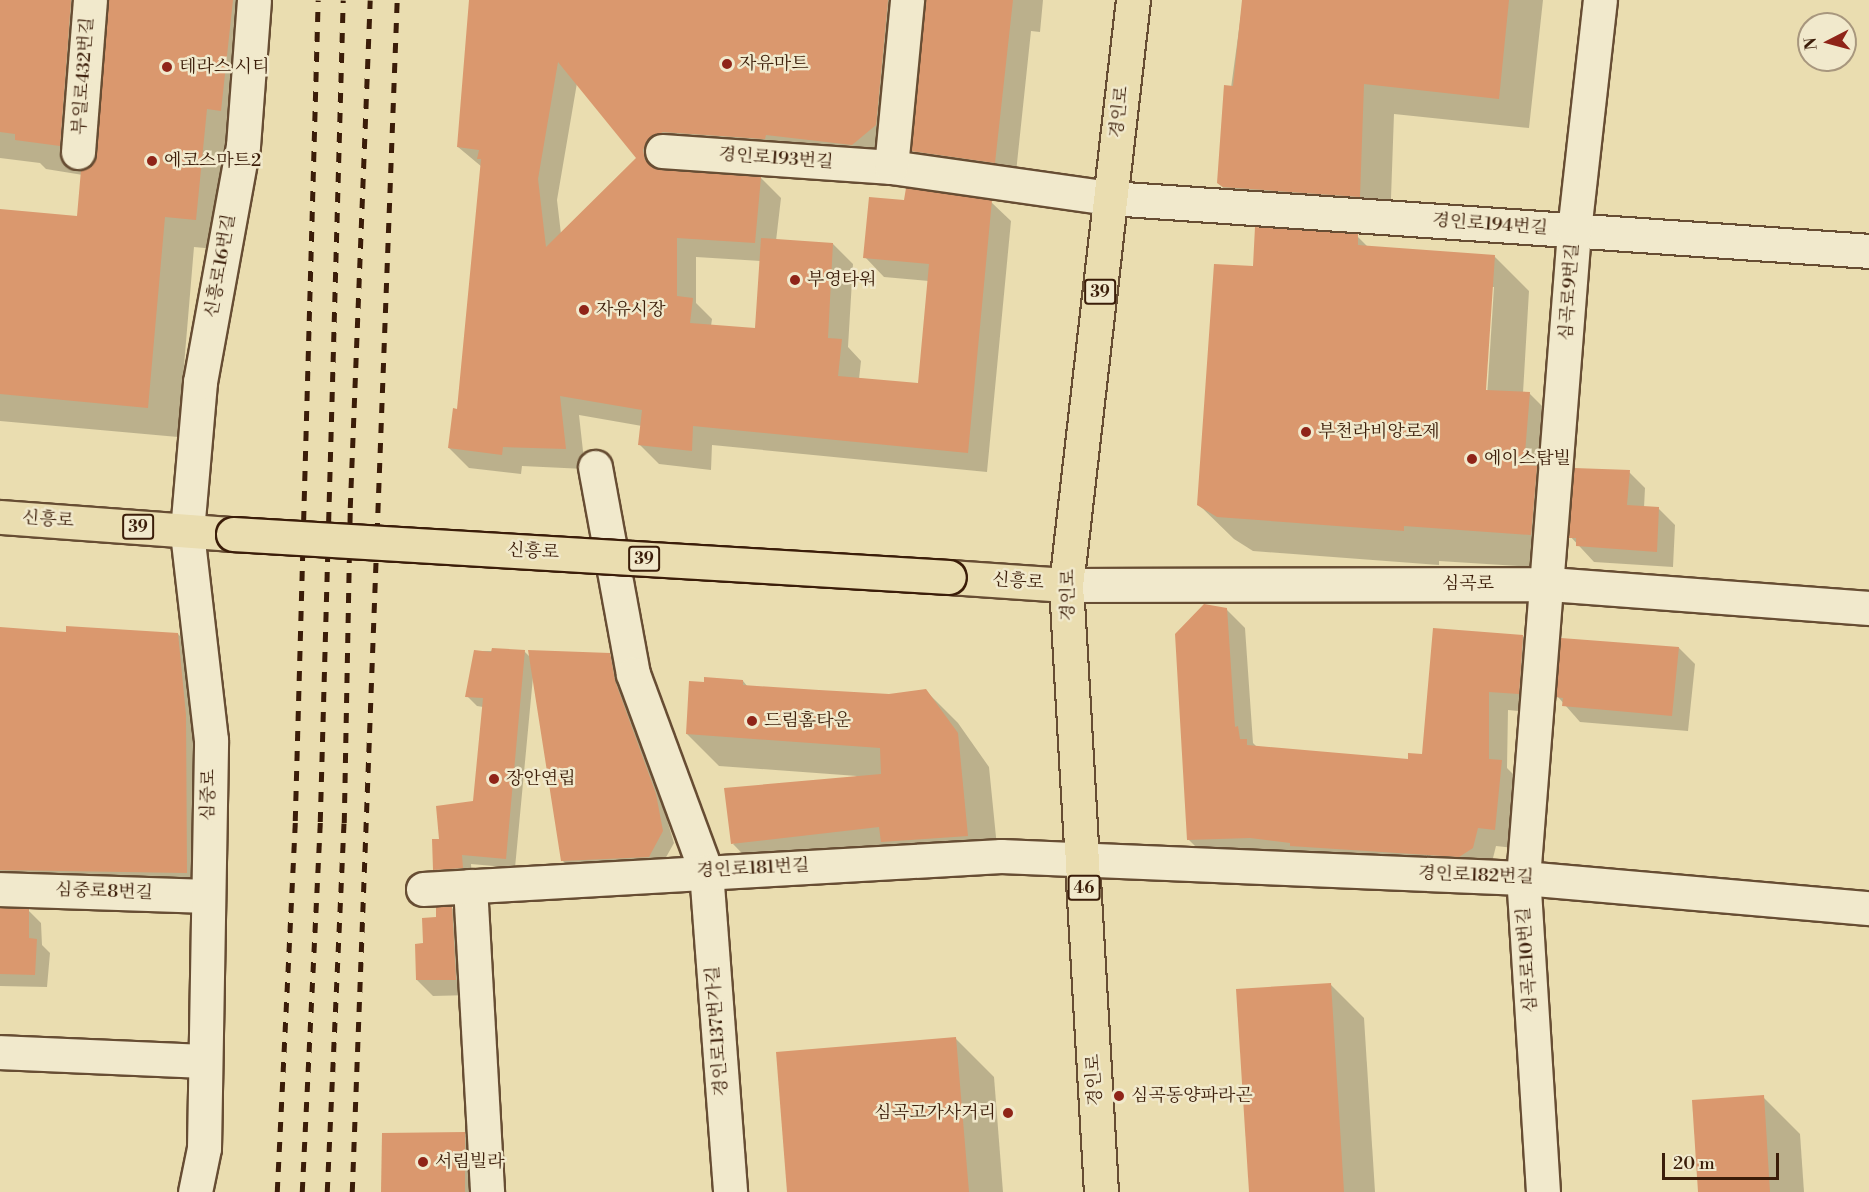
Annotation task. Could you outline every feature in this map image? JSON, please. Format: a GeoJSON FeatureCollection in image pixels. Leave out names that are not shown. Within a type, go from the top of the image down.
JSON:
{"type":"FeatureCollection","features":[{"type":"Feature","properties":{"kind":"main road","name":"경인로"},"geometry":{"type":"LineString","coordinates":[[1101,1192],[1066,585],[1133,0]]}},
{"type":"Feature","properties":{"kind":"main road","name":"신흥로"},"geometry":{"type":"LineString","coordinates":[[0,517],[233,534],[1066,585]]}},
{"type":"Feature","properties":{"kind":"street","name":"부일로432번길"},"geometry":{"type":"LineString","coordinates":[[78,152],[90,0]]}},
{"type":"Feature","properties":{"kind":"street","name":"신흥로16번길"},"geometry":{"type":"LineString","coordinates":[[187,531],[200,382],[243,146],[254,0]]}},
{"type":"Feature","properties":{"kind":"street"},"geometry":{"type":"LineString","coordinates":[[891,167],[907,0]]}},
{"type":"Feature","properties":{"kind":"street","name":"심곡로9번길"},"geometry":{"type":"LineString","coordinates":[[1549,584],[1574,231],[1600,0]]}},
{"type":"Feature","properties":{"kind":"street","name":"경인로193번길"},"geometry":{"type":"LineString","coordinates":[[662,151],[891,167],[1110,198]]}},
{"type":"Feature","properties":{"kind":"street","name":"경인로194번길"},"geometry":{"type":"LineString","coordinates":[[1110,198],[1869,250]]}},
{"type":"Feature","properties":{"kind":"street","name":"경인로137번가길"},"geometry":{"type":"LineString","coordinates":[[595,467],[633,674],[706,871],[730,1192]]}},
{"type":"Feature","properties":{"kind":"street","name":"심중로"},"geometry":{"type":"LineString","coordinates":[[187,531],[211,740],[204,1148],[195,1192]]}},
{"type":"Feature","properties":{"kind":"street","name":"심곡로"},"geometry":{"type":"LineString","coordinates":[[1066,585],[1549,584],[1869,608]]}},
{"type":"Feature","properties":{"kind":"street","name":"심곡로10번길"},"geometry":{"type":"LineString","coordinates":[[1543,1192],[1523,878],[1549,584]]}},
{"type":"Feature","properties":{"kind":"street","name":"경인로181번길"},"geometry":{"type":"LineString","coordinates":[[423,889],[706,871],[1001,856],[1082,862]]}},
{"type":"Feature","properties":{"kind":"street","name":"경인로182번길"},"geometry":{"type":"LineString","coordinates":[[1082,862],[1523,878],[1869,908]]}},
{"type":"Feature","properties":{"kind":"street"},"geometry":{"type":"LineString","coordinates":[[470,886],[487,1192]]}},
{"type":"Feature","properties":{"kind":"street","name":"심중로8번길"},"geometry":{"type":"LineString","coordinates":[[0,889],[207,896]]}},
{"type":"Feature","properties":{"kind":"street"},"geometry":{"type":"LineString","coordinates":[[0,1052],[205,1061]]}},
{"type":"Feature","properties":{"kind":"building"},"geometry":{"type":"Polygon","coordinates":[[[0,0],[71,0],[60,146],[15,140],[15,134],[0,132],[0,0]]]}},
{"type":"Feature","properties":{"kind":"building"},"geometry":{"type":"Polygon","coordinates":[[[108,0],[233,0],[221,111],[207,109],[196,220],[165,217],[148,408],[0,394],[0,209],[77,216],[81,170],[93,163],[97,153],[108,0]]]}},
{"type":"Feature","properties":{"kind":"building"},"geometry":{"type":"Polygon","coordinates":[[[469,0],[888,0],[876,125],[852,145],[766,135],[765,139],[663,132],[647,140],[643,150],[645,160],[660,170],[761,177],[755,243],[677,238],[677,296],[693,298],[690,323],[755,328],[761,238],[833,243],[828,338],[842,339],[838,376],[918,383],[929,264],[863,258],[869,197],[904,200],[906,188],[992,200],[968,453],[693,426],[692,451],[638,445],[642,410],[560,396],[566,449],[503,447],[502,455],[448,448],[453,408],[457,409],[481,159],[477,159],[479,150],[457,147],[469,0]],[[558,62],[538,179],[546,247],[636,158],[558,62]]]}},
{"type":"Feature","properties":{"kind":"building"},"geometry":{"type":"Polygon","coordinates":[[[925,0],[1013,0],[995,163],[911,151],[925,0]]]}},
{"type":"Feature","properties":{"kind":"building"},"geometry":{"type":"Polygon","coordinates":[[[1242,0],[1509,0],[1499,99],[1364,84],[1360,197],[1223,187],[1217,183],[1224,85],[1233,86],[1242,0]]]}},
{"type":"Feature","properties":{"kind":"building","name":"부천라비앙로제"},"geometry":{"type":"Polygon","coordinates":[[[1255,227],[1358,234],[1358,245],[1495,255],[1486,390],[1530,392],[1524,465],[1537,466],[1531,535],[1404,526],[1404,531],[1217,517],[1197,505],[1214,264],[1253,266],[1255,227]]]}},
{"type":"Feature","properties":{"kind":"building"},"geometry":{"type":"Polygon","coordinates":[[[1574,468],[1630,470],[1627,505],[1659,507],[1657,552],[1576,546],[1576,538],[1569,538],[1574,468]]]}},
{"type":"Feature","properties":{"kind":"building"},"geometry":{"type":"Polygon","coordinates":[[[1204,604],[1227,608],[1235,727],[1238,726],[1240,739],[1247,739],[1247,745],[1408,759],[1408,753],[1422,754],[1433,628],[1523,635],[1519,694],[1489,692],[1489,759],[1502,760],[1495,830],[1478,828],[1473,848],[1459,857],[1290,846],[1290,843],[1250,838],[1187,840],[1175,634],[1204,604]]]}},
{"type":"Feature","properties":{"kind":"building"},"geometry":{"type":"Polygon","coordinates":[[[66,626],[178,633],[186,715],[187,873],[0,870],[0,627],[66,632],[66,626]]]}},
{"type":"Feature","properties":{"kind":"building"},"geometry":{"type":"Polygon","coordinates":[[[1561,638],[1679,647],[1672,716],[1562,706],[1563,698],[1556,697],[1561,638]]]}},
{"type":"Feature","properties":{"kind":"building"},"geometry":{"type":"Polygon","coordinates":[[[492,648],[525,650],[506,859],[462,855],[463,868],[433,870],[432,839],[439,839],[436,806],[473,801],[483,698],[465,697],[474,650],[491,652],[492,648]]]}},
{"type":"Feature","properties":{"kind":"building"},"geometry":{"type":"Polygon","coordinates":[[[528,650],[610,653],[615,681],[656,794],[663,831],[649,857],[561,861],[528,650]]]}},
{"type":"Feature","properties":{"kind":"building"},"geometry":{"type":"Polygon","coordinates":[[[704,677],[743,680],[743,685],[889,694],[926,689],[958,733],[968,836],[881,842],[879,827],[731,844],[724,788],[881,774],[880,748],[686,734],[689,681],[704,682],[704,677]]]}},
{"type":"Feature","properties":{"kind":"building"},"geometry":{"type":"Polygon","coordinates":[[[452,906],[456,980],[416,980],[415,944],[423,943],[422,918],[436,917],[436,907],[452,906]]]}},
{"type":"Feature","properties":{"kind":"building"},"geometry":{"type":"Polygon","coordinates":[[[0,908],[29,909],[29,938],[37,939],[35,975],[0,974],[0,908]]]}},
{"type":"Feature","properties":{"kind":"building"},"geometry":{"type":"Polygon","coordinates":[[[1331,983],[1344,1192],[1249,1192],[1236,989],[1331,983]]]}},
{"type":"Feature","properties":{"kind":"building"},"geometry":{"type":"Polygon","coordinates":[[[956,1037],[969,1192],[787,1192],[776,1052],[956,1037]]]}},
{"type":"Feature","properties":{"kind":"building"},"geometry":{"type":"Polygon","coordinates":[[[1764,1095],[1770,1192],[1698,1192],[1692,1100],[1764,1095]]]}},
{"type":"Feature","properties":{"kind":"building","name":"서림빌라"},"geometry":{"type":"Polygon","coordinates":[[[465,1132],[465,1192],[381,1192],[382,1133],[465,1132]]]}},
{"type":"Feature","properties":{"kind":"railway"},"geometry":{"type":"LineString","coordinates":[[277,1192],[295,821],[318,0]]}},
{"type":"Feature","properties":{"kind":"railway"},"geometry":{"type":"LineString","coordinates":[[302,1192],[320,822],[343,0]]}},
{"type":"Feature","properties":{"kind":"railway"},"geometry":{"type":"LineString","coordinates":[[327,1192],[344,823],[350,508],[370,0]]}},
{"type":"Feature","properties":{"kind":"railway"},"geometry":{"type":"LineString","coordinates":[[352,1192],[397,0]]}},
{"type":"Feature","properties":{"kind":"place","name":"자유마트"},"geometry":{"type":"Point","coordinates":[727,64]}},
{"type":"Feature","properties":{"kind":"place","name":"테라스 시티"},"geometry":{"type":"Point","coordinates":[167,67]}},
{"type":"Feature","properties":{"kind":"place","name":"에코스마트2"},"geometry":{"type":"Point","coordinates":[152,161]}},
{"type":"Feature","properties":{"kind":"place","name":"부영타워"},"geometry":{"type":"Point","coordinates":[795,280]}},
{"type":"Feature","properties":{"kind":"place","name":"자유시장"},"geometry":{"type":"Point","coordinates":[584,310]}},
{"type":"Feature","properties":{"kind":"place","name":"부천라비앙로제"},"geometry":{"type":"Point","coordinates":[1306,432]}},
{"type":"Feature","properties":{"kind":"place","name":"에이스탑빌"},"geometry":{"type":"Point","coordinates":[1472,459]}},
{"type":"Feature","properties":{"kind":"place","name":"드림홈타운"},"geometry":{"type":"Point","coordinates":[752,721]}},
{"type":"Feature","properties":{"kind":"place","name":"장안연립"},"geometry":{"type":"Point","coordinates":[494,779]}},
{"type":"Feature","properties":{"kind":"place","name":"심곡동양파라곤"},"geometry":{"type":"Point","coordinates":[1119,1096]}},
{"type":"Feature","properties":{"kind":"place","name":"심곡고가사거리"},"geometry":{"type":"Point","coordinates":[1008,1113]}},
{"type":"Feature","properties":{"kind":"place","name":"서림빌라"},"geometry":{"type":"Point","coordinates":[423,1162]}}]}
